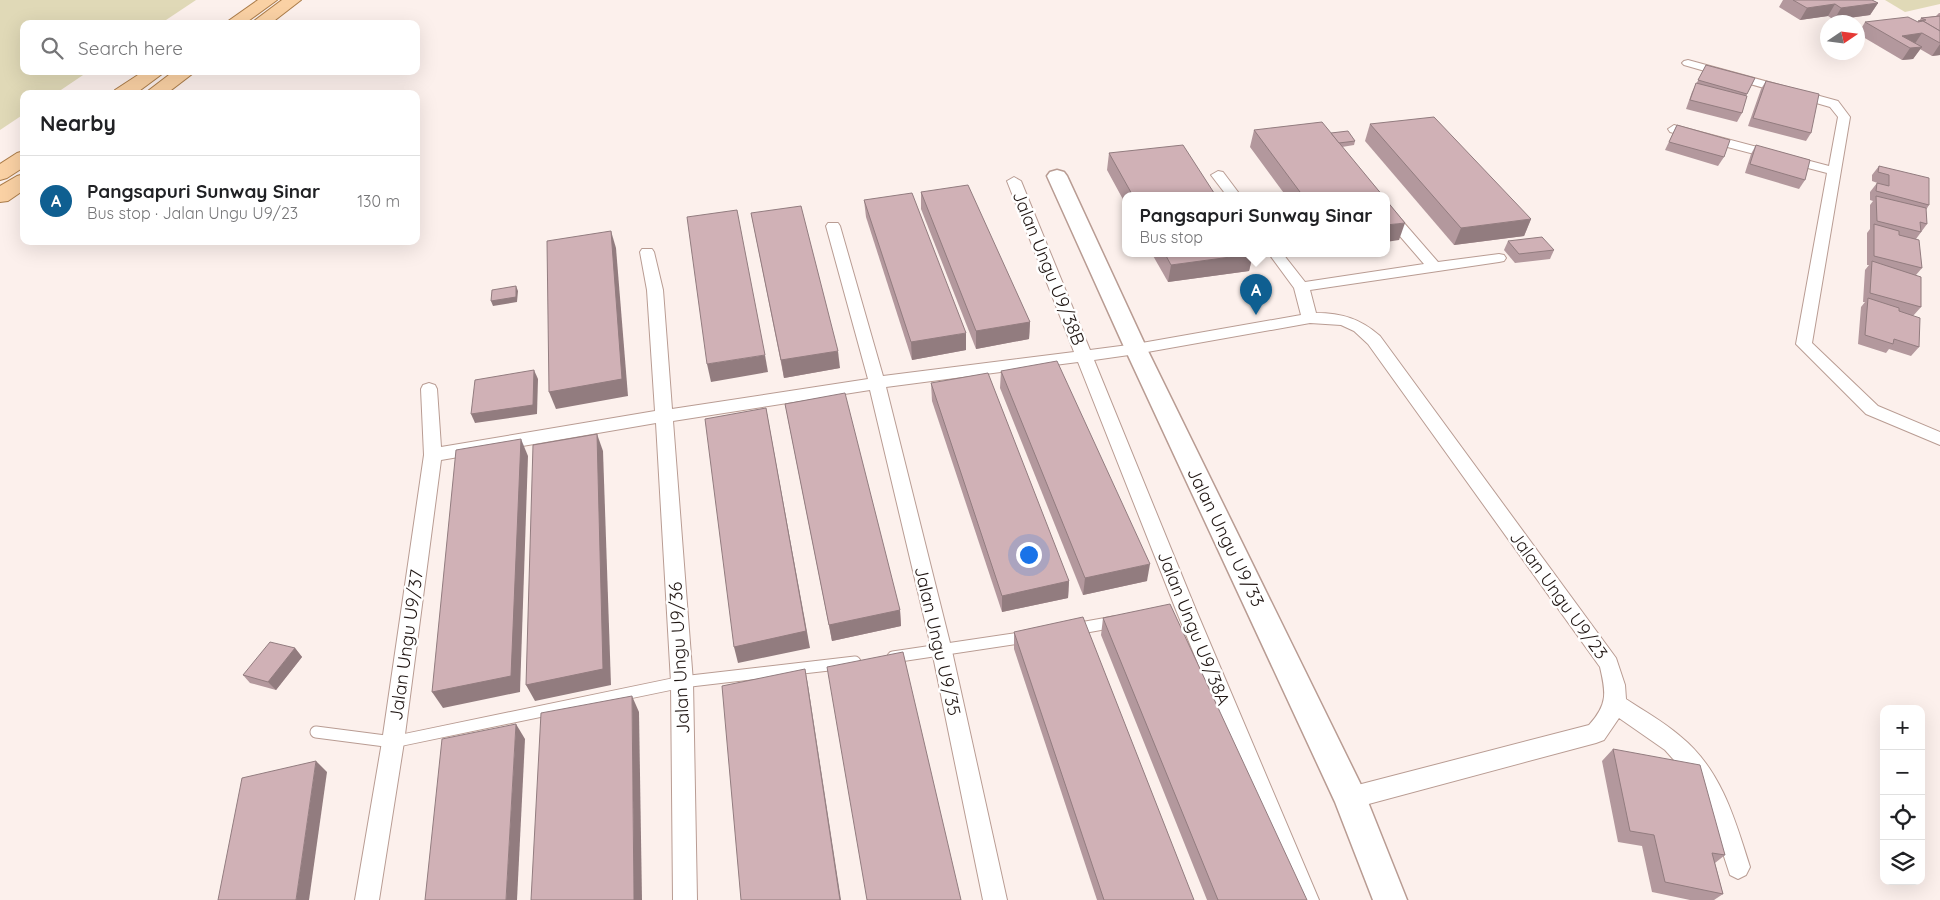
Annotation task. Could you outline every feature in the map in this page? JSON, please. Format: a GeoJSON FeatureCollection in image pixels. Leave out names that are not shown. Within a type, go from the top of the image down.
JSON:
{"type":"FeatureCollection","features":[{"type":"Feature","properties":{"kind":"main road"},"geometry":{"type":"LineString","coordinates":[[242,20],[287,1]]}},
{"type":"Feature","properties":{"kind":"main road"},"geometry":{"type":"LineString","coordinates":[[263,20],[287,1]]}},
{"type":"Feature","properties":{"kind":"main road"},"geometry":{"type":"LineString","coordinates":[[128,90],[151,75]]}},
{"type":"Feature","properties":{"kind":"main road"},"geometry":{"type":"LineString","coordinates":[[159,90],[181,75]]}},
{"type":"Feature","properties":{"kind":"main road"},"geometry":{"type":"LineString","coordinates":[[0,174],[20,160]]}},
{"type":"Feature","properties":{"kind":"main road"},"geometry":{"type":"LineString","coordinates":[[0,196],[20,183]]}},
{"type":"Feature","properties":{"kind":"street"},"geometry":{"type":"LineString","coordinates":[[1688,63],[1834,104],[1844,117],[1804,344],[1872,410],[1940,438]]}},
{"type":"Feature","properties":{"kind":"street"},"geometry":{"type":"LineString","coordinates":[[1674,129],[1834,171]]}},
{"type":"Feature","properties":{"kind":"street"},"geometry":{"type":"LineString","coordinates":[[1218,175],[1231,192]]}},
{"type":"Feature","properties":{"kind":"street","name":"Jalan Ungu U9/33"},"geometry":{"type":"LineString","coordinates":[[1057,176],[1136,349],[1350,798],[1390,900]]}},
{"type":"Feature","properties":{"kind":"street","name":"Jalan Ungu U9/38B"},"geometry":{"type":"LineString","coordinates":[[1014,181],[1084,355]]}},
{"type":"Feature","properties":{"kind":"street"},"geometry":{"type":"LineString","coordinates":[[1390,216],[1435,268]]}},
{"type":"Feature","properties":{"kind":"street","name":"Jalan Ungu U9/35"},"geometry":{"type":"LineString","coordinates":[[833,226],[876,383],[942,651],[996,900]]}},
{"type":"Feature","properties":{"kind":"street","name":"Jalan Ungu U9/36"},"geometry":{"type":"LineString","coordinates":[[647,252],[655,290],[682,682],[685,900]]}},
{"type":"Feature","properties":{"kind":"street"},"geometry":{"type":"LineString","coordinates":[[1278,257],[1301,287],[1310,318]]}},
{"type":"Feature","properties":{"kind":"street"},"geometry":{"type":"LineString","coordinates":[[1301,287],[1499,258]]}},
{"type":"Feature","properties":{"kind":"street","name":"Jalan Ungu U9/23"},"geometry":{"type":"LineString","coordinates":[[433,455],[876,383],[1136,349],[1310,318],[1336,318],[1363,328],[1374,340],[1609,664],[1616,687],[1616,704]]}},
{"type":"Feature","properties":{"kind":"street","name":"Jalan Ungu U9/38A"},"geometry":{"type":"LineString","coordinates":[[1084,355],[1181,610],[1306,900]]}},
{"type":"Feature","properties":{"kind":"street","name":"Jalan Ungu U9/37"},"geometry":{"type":"LineString","coordinates":[[367,900],[393,742],[433,455],[430,389]]}},
{"type":"Feature","properties":{"kind":"street"},"geometry":{"type":"LineString","coordinates":[[1350,798],[1596,733],[1609,720],[1616,704],[1673,743],[1698,771],[1719,806],[1738,867]]}},
{"type":"Feature","properties":{"kind":"lane"},"geometry":{"type":"LineString","coordinates":[[1068,630],[1127,620]]}},
{"type":"Feature","properties":{"kind":"lane"},"geometry":{"type":"LineString","coordinates":[[885,658],[1039,635]]}},
{"type":"Feature","properties":{"kind":"lane"},"geometry":{"type":"LineString","coordinates":[[316,732],[393,742],[682,682],[866,661]]}},
{"type":"Feature","properties":{"kind":"shaded area"},"geometry":{"type":"Polygon","coordinates":[[[0,0],[196,0],[166,20],[20,20],[20,75],[83,75],[61,90],[20,90],[20,117],[0,130],[0,0]]]}},
{"type":"Feature","properties":{"kind":"shaded area"},"geometry":{"type":"Polygon","coordinates":[[[1885,0],[1940,0],[1940,4],[1905,12],[1885,0]]]}},
{"type":"Feature","properties":{"kind":"building"},"geometry":{"type":"Polygon","coordinates":[[[1793,0],[1872,0],[1878,3],[1841,8],[1835,4],[1807,8],[1793,0]]]}},
{"type":"Feature","properties":{"kind":"building"},"geometry":{"type":"Polygon","coordinates":[[[1940,16],[1940,31],[1923,21],[1918,21],[1926,20],[1921,18],[1940,16]]]}},
{"type":"Feature","properties":{"kind":"building"},"geometry":{"type":"Polygon","coordinates":[[[1908,17],[1918,22],[1923,21],[1940,31],[1940,43],[1922,33],[1902,36],[1922,47],[1910,48],[1865,22],[1908,17]]]}},
{"type":"Feature","properties":{"kind":"building"},"geometry":{"type":"Polygon","coordinates":[[[1706,65],[1755,78],[1747,94],[1698,80],[1706,65]]]}},
{"type":"Feature","properties":{"kind":"building"},"geometry":{"type":"Polygon","coordinates":[[[1766,81],[1819,94],[1811,133],[1753,118],[1766,81]]]}},
{"type":"Feature","properties":{"kind":"building"},"geometry":{"type":"Polygon","coordinates":[[[1696,83],[1747,96],[1742,113],[1690,100],[1696,83]]]}},
{"type":"Feature","properties":{"kind":"building"},"geometry":{"type":"Polygon","coordinates":[[[1434,117],[1531,219],[1461,228],[1370,124],[1434,117]]]}},
{"type":"Feature","properties":{"kind":"building"},"geometry":{"type":"Polygon","coordinates":[[[1322,122],[1380,192],[1300,192],[1254,130],[1322,122]]]}},
{"type":"Feature","properties":{"kind":"building"},"geometry":{"type":"Polygon","coordinates":[[[1677,125],[1730,140],[1724,157],[1669,142],[1677,125]]]}},
{"type":"Feature","properties":{"kind":"building"},"geometry":{"type":"Polygon","coordinates":[[[1348,131],[1355,141],[1339,143],[1331,133],[1348,131]]]}},
{"type":"Feature","properties":{"kind":"building"},"geometry":{"type":"Polygon","coordinates":[[[1183,145],[1213,192],[1131,192],[1109,153],[1183,145]]]}},
{"type":"Feature","properties":{"kind":"building"},"geometry":{"type":"Polygon","coordinates":[[[1756,145],[1810,160],[1805,180],[1750,164],[1756,145]]]}},
{"type":"Feature","properties":{"kind":"building"},"geometry":{"type":"Polygon","coordinates":[[[1879,166],[1929,178],[1929,205],[1876,191],[1877,183],[1889,186],[1889,175],[1878,172],[1879,166]]]}},
{"type":"Feature","properties":{"kind":"building"},"geometry":{"type":"Polygon","coordinates":[[[968,185],[1030,322],[976,331],[921,192],[968,185]]]}},
{"type":"Feature","properties":{"kind":"building"},"geometry":{"type":"Polygon","coordinates":[[[912,193],[966,333],[911,342],[864,200],[912,193]]]}},
{"type":"Feature","properties":{"kind":"building"},"geometry":{"type":"Polygon","coordinates":[[[1876,196],[1926,208],[1927,224],[1920,222],[1921,232],[1877,221],[1876,196]]]}},
{"type":"Feature","properties":{"kind":"building"},"geometry":{"type":"Polygon","coordinates":[[[1390,205],[1405,223],[1390,225],[1390,205]]]}},
{"type":"Feature","properties":{"kind":"building"},"geometry":{"type":"Polygon","coordinates":[[[801,206],[838,351],[781,360],[751,213],[801,206]]]}},
{"type":"Feature","properties":{"kind":"building"},"geometry":{"type":"Polygon","coordinates":[[[737,210],[765,355],[707,364],[687,217],[737,210]]]}},
{"type":"Feature","properties":{"kind":"building"},"geometry":{"type":"Polygon","coordinates":[[[1874,224],[1899,231],[1899,235],[1919,240],[1922,268],[1874,256],[1874,224]]]}},
{"type":"Feature","properties":{"kind":"building"},"geometry":{"type":"Polygon","coordinates":[[[611,231],[622,379],[549,392],[547,241],[611,231]]]}},
{"type":"Feature","properties":{"kind":"building"},"geometry":{"type":"Polygon","coordinates":[[[1542,237],[1554,250],[1519,254],[1508,241],[1542,237]]]}},
{"type":"Feature","properties":{"kind":"building"},"geometry":{"type":"Polygon","coordinates":[[[1167,257],[1231,257],[1171,265],[1167,257]]]}},
{"type":"Feature","properties":{"kind":"building"},"geometry":{"type":"Polygon","coordinates":[[[1872,261],[1921,277],[1921,307],[1870,293],[1872,261]]]}},
{"type":"Feature","properties":{"kind":"building"},"geometry":{"type":"Polygon","coordinates":[[[516,286],[516,297],[491,301],[492,290],[516,286]]]}},
{"type":"Feature","properties":{"kind":"building"},"geometry":{"type":"Polygon","coordinates":[[[1868,298],[1899,308],[1899,311],[1920,318],[1919,347],[1894,339],[1893,344],[1865,335],[1868,298]]]}},
{"type":"Feature","properties":{"kind":"building"},"geometry":{"type":"Polygon","coordinates":[[[1057,361],[1150,564],[1085,578],[1001,371],[1057,361]]]}},
{"type":"Feature","properties":{"kind":"building"},"geometry":{"type":"Polygon","coordinates":[[[534,370],[533,405],[471,414],[475,380],[534,370]]]}},
{"type":"Feature","properties":{"kind":"building"},"geometry":{"type":"Polygon","coordinates":[[[988,373],[1069,581],[1002,596],[931,383],[988,373]]]}},
{"type":"Feature","properties":{"kind":"building"},"geometry":{"type":"Polygon","coordinates":[[[845,393],[900,610],[829,625],[785,404],[845,393]]]}},
{"type":"Feature","properties":{"kind":"building"},"geometry":{"type":"Polygon","coordinates":[[[766,408],[806,631],[734,647],[705,419],[766,408]]]}},
{"type":"Feature","properties":{"kind":"building"},"geometry":{"type":"Polygon","coordinates":[[[597,434],[603,669],[526,685],[533,445],[597,434]]]}},
{"type":"Feature","properties":{"kind":"building"},"geometry":{"type":"Polygon","coordinates":[[[521,439],[511,676],[432,692],[456,450],[521,439]]]}},
{"type":"Feature","properties":{"kind":"building"},"geometry":{"type":"Polygon","coordinates":[[[1170,604],[1307,900],[1218,900],[1103,618],[1170,604]]]}},
{"type":"Feature","properties":{"kind":"building"},"geometry":{"type":"Polygon","coordinates":[[[1083,617],[1194,900],[1104,900],[1014,632],[1083,617]]]}},
{"type":"Feature","properties":{"kind":"building"},"geometry":{"type":"Polygon","coordinates":[[[270,642],[295,648],[268,682],[243,675],[270,642]]]}},
{"type":"Feature","properties":{"kind":"building"},"geometry":{"type":"Polygon","coordinates":[[[903,652],[961,900],[867,900],[827,667],[903,652]]]}},
{"type":"Feature","properties":{"kind":"building"},"geometry":{"type":"Polygon","coordinates":[[[805,669],[840,900],[741,900],[722,686],[805,669]]]}},
{"type":"Feature","properties":{"kind":"building"},"geometry":{"type":"Polygon","coordinates":[[[632,696],[634,900],[531,900],[541,713],[632,696]]]}},
{"type":"Feature","properties":{"kind":"building"},"geometry":{"type":"Polygon","coordinates":[[[516,724],[506,900],[425,900],[442,739],[516,724]]]}},
{"type":"Feature","properties":{"kind":"building"},"geometry":{"type":"Polygon","coordinates":[[[1613,749],[1700,765],[1725,855],[1712,853],[1723,894],[1665,882],[1654,835],[1630,831],[1613,749]]]}},
{"type":"Feature","properties":{"kind":"building"},"geometry":{"type":"Polygon","coordinates":[[[316,761],[296,900],[218,900],[242,778],[316,761]]]}},
{"type":"Feature","properties":{"kind":"place","name":"Pangsapuri Sunway Sinar"},"geometry":{"type":"Point","coordinates":[1256,315]}}]}
